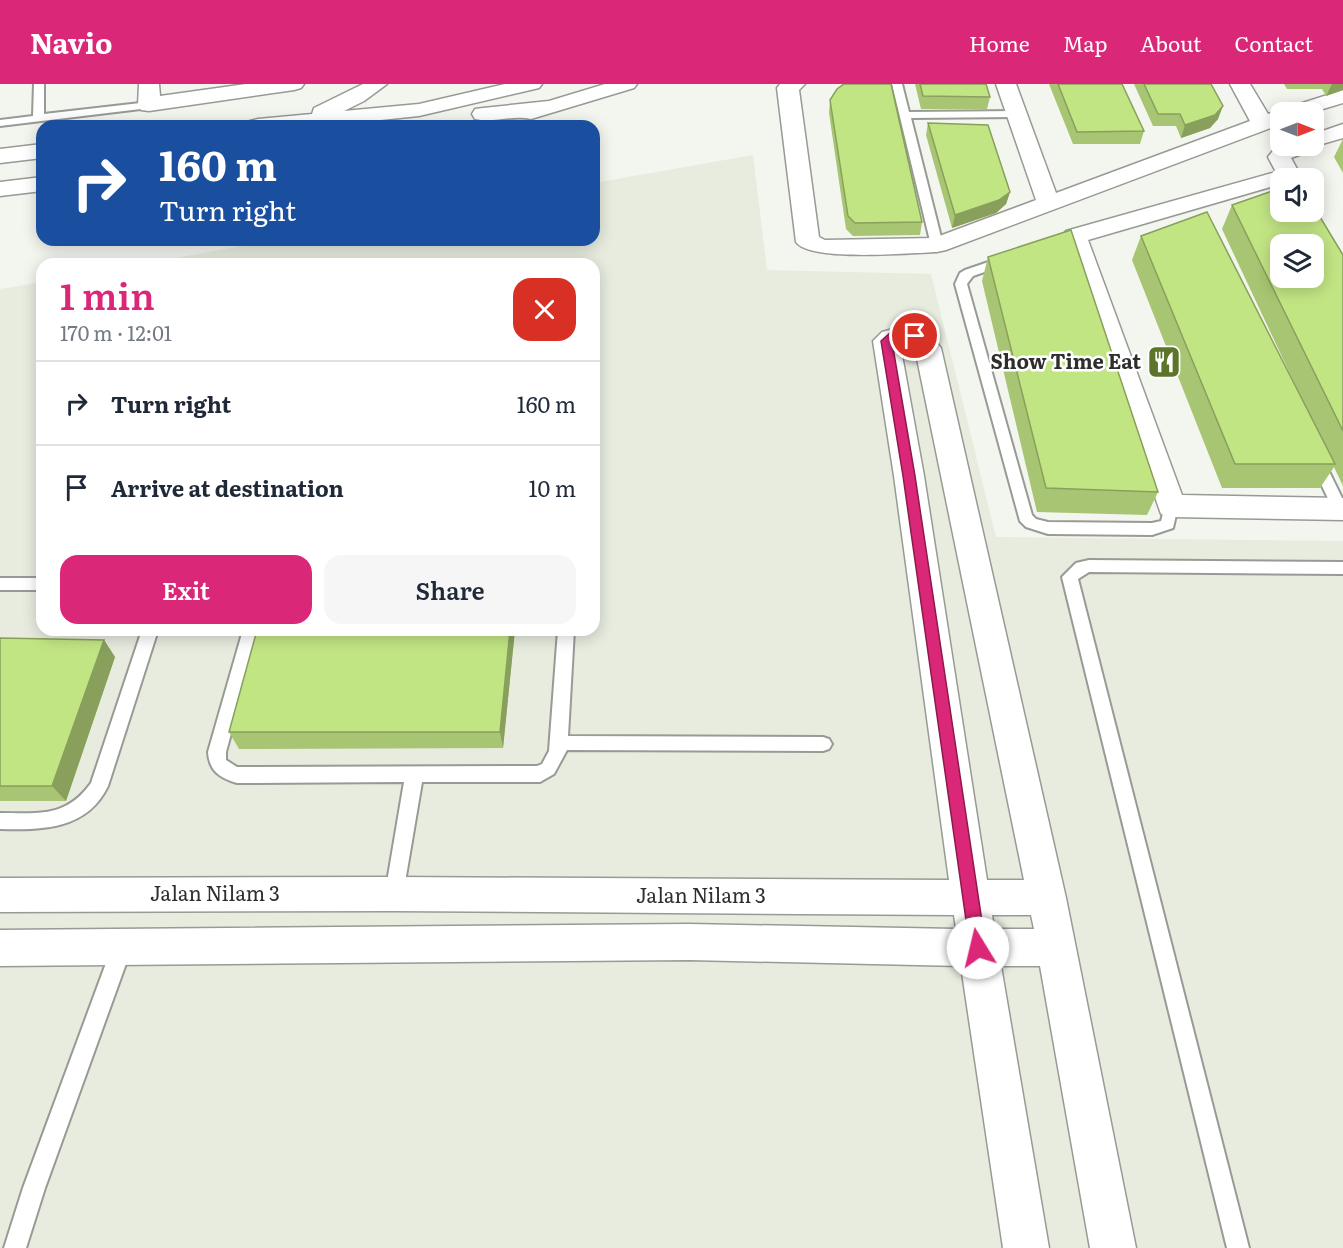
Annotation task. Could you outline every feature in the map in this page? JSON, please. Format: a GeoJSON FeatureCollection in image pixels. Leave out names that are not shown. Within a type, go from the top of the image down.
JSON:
{"type":"FeatureCollection","features":[{"type":"Feature","properties":{"kind":"street"},"geometry":{"type":"LineString","coordinates":[[148,84],[149,105],[289,84]]}},
{"type":"Feature","properties":{"kind":"street"},"geometry":{"type":"LineString","coordinates":[[303,120],[357,97],[377,84]]}},
{"type":"Feature","properties":{"kind":"street"},"geometry":{"type":"LineString","coordinates":[[391,84],[391,120]]}},
{"type":"Feature","properties":{"kind":"street"},"geometry":{"type":"LineString","coordinates":[[451,84],[496,93]]}},
{"type":"Feature","properties":{"kind":"street"},"geometry":{"type":"LineString","coordinates":[[391,120],[420,101],[496,93],[532,84]]}},
{"type":"Feature","properties":{"kind":"street"},"geometry":{"type":"LineString","coordinates":[[504,120],[627,84]]}},
{"type":"Feature","properties":{"kind":"street"},"geometry":{"type":"LineString","coordinates":[[1006,84],[1049,204]]}},
{"type":"Feature","properties":{"kind":"street"},"geometry":{"type":"LineString","coordinates":[[1240,84],[1270,118]]}},
{"type":"Feature","properties":{"kind":"street"},"geometry":{"type":"LineString","coordinates":[[788,85],[808,242],[823,247],[937,245],[1270,121]]}},
{"type":"Feature","properties":{"kind":"street"},"geometry":{"type":"LineString","coordinates":[[1324,102],[1343,96]]}},
{"type":"Feature","properties":{"kind":"street"},"geometry":{"type":"LineString","coordinates":[[455,120],[495,112],[551,107]]}},
{"type":"Feature","properties":{"kind":"street"},"geometry":{"type":"LineString","coordinates":[[1324,138],[1343,131]]}},
{"type":"Feature","properties":{"kind":"street"},"geometry":{"type":"LineString","coordinates":[[0,156],[36,152]]}},
{"type":"Feature","properties":{"kind":"street"},"geometry":{"type":"LineString","coordinates":[[1270,183],[1189,209],[1069,238],[1172,506],[1342,509]]}},
{"type":"Feature","properties":{"kind":"street"},"geometry":{"type":"LineString","coordinates":[[0,189],[36,185]]}},
{"type":"Feature","properties":{"kind":"street"},"geometry":{"type":"LineString","coordinates":[[1026,1248],[970,898],[910,488],[886,341],[904,334],[915,336],[928,348],[1047,898],[1113,1248]]}},
{"type":"Feature","properties":{"kind":"street","name":"Jalan Nilam 3"},"geometry":{"type":"LineString","coordinates":[[0,895],[394,894],[1047,898]]}},
{"type":"Feature","properties":{"kind":"street"},"geometry":{"type":"LineString","coordinates":[[0,948],[689,942],[1055,948]]}},
{"type":"Feature","properties":{"kind":"lane"},"geometry":{"type":"LineString","coordinates":[[38,119],[39,84]]}},
{"type":"Feature","properties":{"kind":"lane"},"geometry":{"type":"LineString","coordinates":[[897,84],[937,245]]}},
{"type":"Feature","properties":{"kind":"lane"},"geometry":{"type":"LineString","coordinates":[[0,123],[149,105]]}},
{"type":"Feature","properties":{"kind":"lane"},"geometry":{"type":"LineString","coordinates":[[905,115],[1017,114]]}},
{"type":"Feature","properties":{"kind":"lane"},"geometry":{"type":"LineString","coordinates":[[1022,255],[969,273],[964,276],[961,284],[1025,517],[1031,523],[1048,528],[1152,529],[1168,524],[1172,506]]}},
{"type":"Feature","properties":{"kind":"lane"},"geometry":{"type":"LineString","coordinates":[[1309,446],[1342,509]]}},
{"type":"Feature","properties":{"kind":"lane"},"geometry":{"type":"LineString","coordinates":[[1238,1248],[1070,577],[1081,567],[1089,566],[1343,568]]}},
{"type":"Feature","properties":{"kind":"lane"},"geometry":{"type":"LineString","coordinates":[[0,584],[36,584]]}},
{"type":"Feature","properties":{"kind":"lane"},"geometry":{"type":"LineString","coordinates":[[0,821],[49,820],[64,817],[80,810],[91,799],[99,786],[148,636]]}},
{"type":"Feature","properties":{"kind":"lane"},"geometry":{"type":"LineString","coordinates":[[249,636],[217,752],[217,760],[221,768],[237,775],[540,774],[555,761],[566,636]]}},
{"type":"Feature","properties":{"kind":"lane"},"geometry":{"type":"LineString","coordinates":[[558,743],[823,744]]}},
{"type":"Feature","properties":{"kind":"lane"},"geometry":{"type":"LineString","coordinates":[[394,894],[414,775]]}},
{"type":"Feature","properties":{"kind":"lane"},"geometry":{"type":"LineString","coordinates":[[15,1248],[34,1188],[122,947]]}},
{"type":"Feature","properties":{"kind":"shaded area"},"geometry":{"type":"Polygon","coordinates":[[[753,155],[767,270],[931,274],[996,537],[1343,541],[1343,1248],[0,1248],[0,289],[36,283],[36,636],[600,636],[600,258],[176,258],[242,246],[600,246],[600,182],[753,155]]]}},
{"type":"Feature","properties":{"kind":"building"},"geometry":{"type":"Polygon","coordinates":[[[844,84],[891,84],[922,222],[855,223],[848,216],[830,100],[837,89],[844,84]]]}},
{"type":"Feature","properties":{"kind":"building"},"geometry":{"type":"Polygon","coordinates":[[[920,84],[986,84],[990,97],[923,96],[920,84]]]}},
{"type":"Feature","properties":{"kind":"building"},"geometry":{"type":"Polygon","coordinates":[[[1058,84],[1122,84],[1144,131],[1077,132],[1058,84]]]}},
{"type":"Feature","properties":{"kind":"building"},"geometry":{"type":"Polygon","coordinates":[[[1144,84],[1211,84],[1223,106],[1215,115],[1185,125],[1180,114],[1158,114],[1144,84]]]}},
{"type":"Feature","properties":{"kind":"building"},"geometry":{"type":"Polygon","coordinates":[[[928,123],[988,125],[1010,192],[999,200],[955,215],[928,123]]]}},
{"type":"Feature","properties":{"kind":"building"},"geometry":{"type":"Polygon","coordinates":[[[1270,192],[1270,222],[1323,222],[1343,255],[1343,431],[1273,288],[1324,288],[1324,234],[1270,234],[1270,282],[1232,205],[1270,192]]]}},
{"type":"Feature","properties":{"kind":"building"},"geometry":{"type":"Polygon","coordinates":[[[1207,212],[1335,464],[1235,464],[1141,236],[1207,212]]]}},
{"type":"Feature","properties":{"kind":"building"},"geometry":{"type":"Polygon","coordinates":[[[1071,230],[1158,492],[1046,488],[988,257],[1071,230]]]}},
{"type":"Feature","properties":{"kind":"building"},"geometry":{"type":"Polygon","coordinates":[[[255,636],[509,636],[500,732],[229,732],[255,636]]]}},
{"type":"Feature","properties":{"kind":"building"},"geometry":{"type":"Polygon","coordinates":[[[0,638],[104,640],[52,786],[0,786],[0,638]]]}},
{"type":"Feature","properties":{"kind":"place","name":"Show Time Eat"},"geometry":{"type":"Point","coordinates":[1164,362]}},
{"type":"Feature","properties":{"kind":"route"},"geometry":{"type":"LineString","coordinates":[[915,336],[904,334],[886,341],[909,476],[978,948]]}}]}
